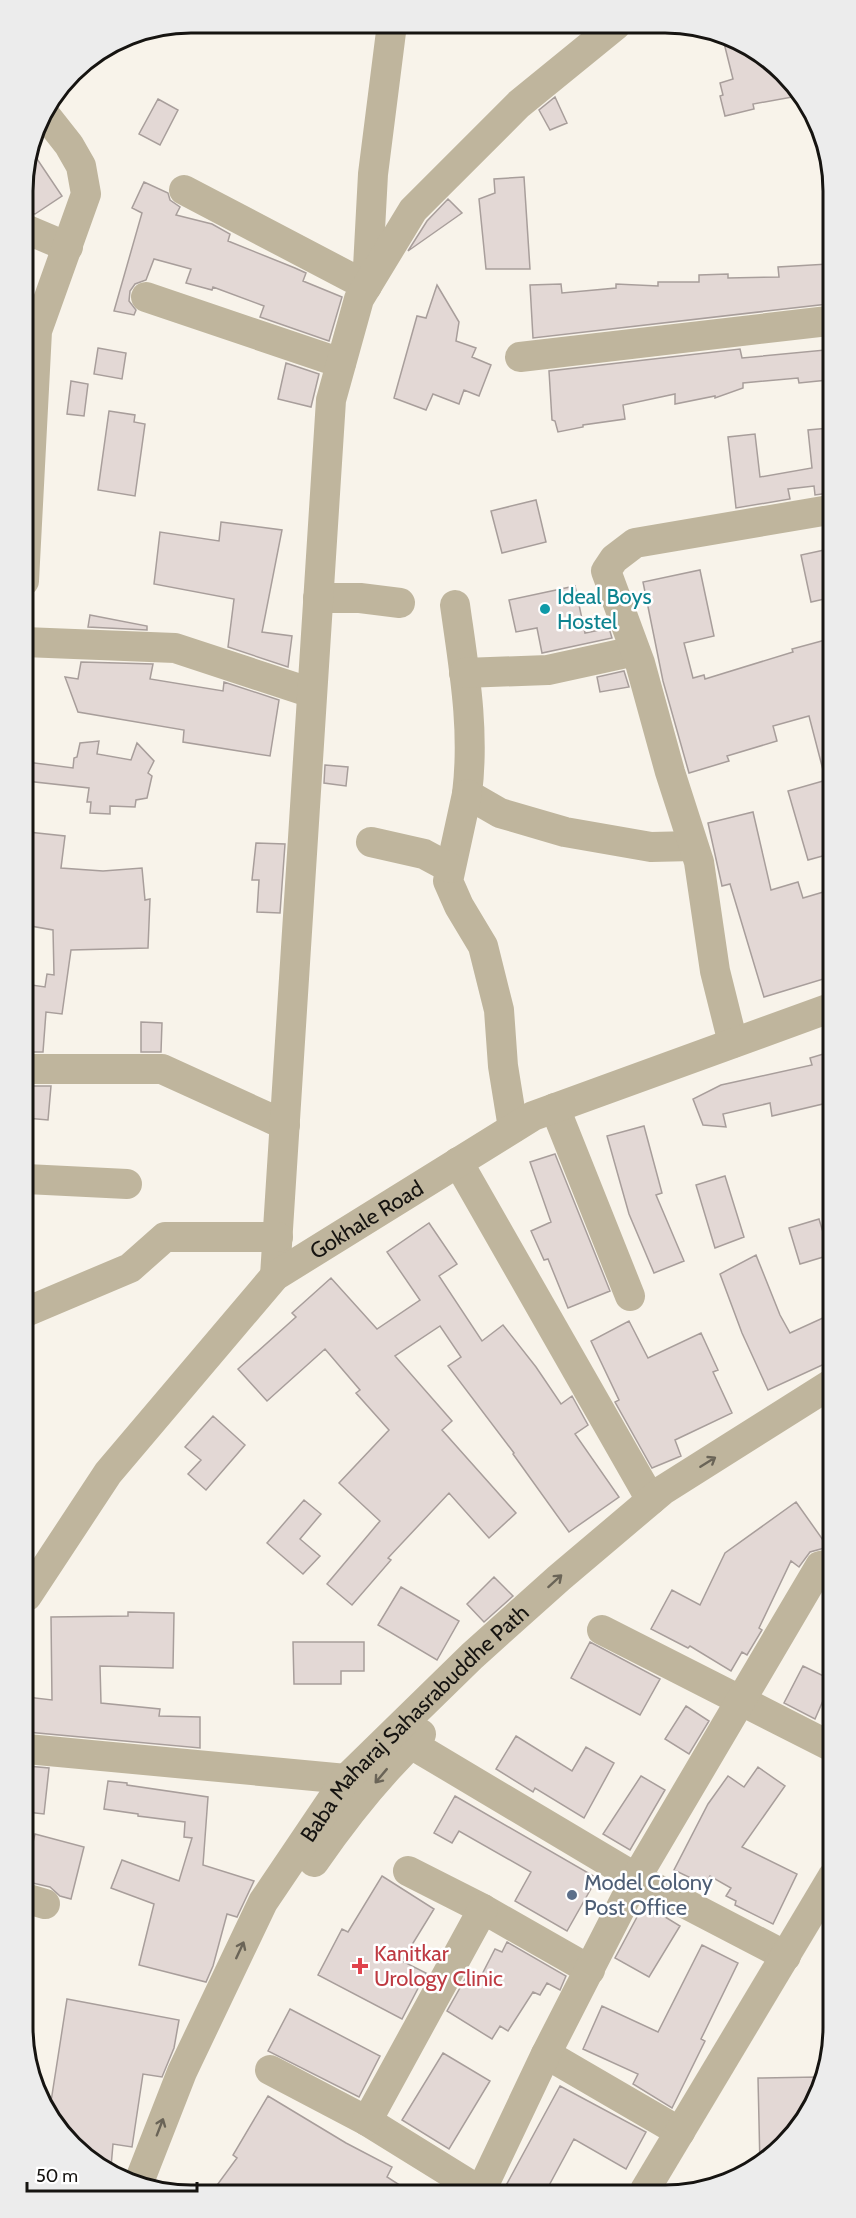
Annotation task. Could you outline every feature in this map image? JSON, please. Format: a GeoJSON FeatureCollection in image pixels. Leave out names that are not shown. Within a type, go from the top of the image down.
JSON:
{"type":"FeatureCollection","features":[{"type":"Feature","properties":{"kind":"street"},"geometry":{"type":"LineString","coordinates":[[367,286],[373,174],[391,33]]}},
{"type":"Feature","properties":{"kind":"street"},"geometry":{"type":"LineString","coordinates":[[275,1276],[331,400],[359,299],[413,210],[519,104],[606,33]]}},
{"type":"Feature","properties":{"kind":"street"},"geometry":{"type":"LineString","coordinates":[[33,408],[37,331],[86,194],[81,166],[49,120]]}},
{"type":"Feature","properties":{"kind":"street"},"geometry":{"type":"LineString","coordinates":[[184,190],[367,286]]}},
{"type":"Feature","properties":{"kind":"street"},"geometry":{"type":"LineString","coordinates":[[33,232],[68,247]]}},
{"type":"Feature","properties":{"kind":"street"},"geometry":{"type":"LineString","coordinates":[[146,297],[341,363]]}},
{"type":"Feature","properties":{"kind":"street"},"geometry":{"type":"LineString","coordinates":[[520,357],[823,322]]}},
{"type":"Feature","properties":{"kind":"street"},"geometry":{"type":"LineString","coordinates":[[733,1044],[715,971],[699,862],[635,651],[606,576],[609,566],[635,543],[823,511]]}},
{"type":"Feature","properties":{"kind":"street"},"geometry":{"type":"LineString","coordinates":[[318,598],[360,598],[400,603]]}},
{"type":"Feature","properties":{"kind":"street"},"geometry":{"type":"LineString","coordinates":[[455,605],[472,760],[448,881],[459,906],[483,946],[499,1010],[503,1066],[513,1128]]}},
{"type":"Feature","properties":{"kind":"street"},"geometry":{"type":"LineString","coordinates":[[33,642],[175,648],[312,693]]}},
{"type":"Feature","properties":{"kind":"street"},"geometry":{"type":"LineString","coordinates":[[464,673],[548,670],[635,651]]}},
{"type":"Feature","properties":{"kind":"street"},"geometry":{"type":"LineString","coordinates":[[467,794],[500,813],[565,832],[651,847],[693,846]]}},
{"type":"Feature","properties":{"kind":"street"},"geometry":{"type":"LineString","coordinates":[[371,842],[424,854],[450,868]]}},
{"type":"Feature","properties":{"kind":"street","name":"Gokhale Road"},"geometry":{"type":"LineString","coordinates":[[33,1587],[108,1473],[275,1276],[533,1116],[823,1011]]}},
{"type":"Feature","properties":{"kind":"street"},"geometry":{"type":"LineString","coordinates":[[33,1069],[162,1069],[285,1125]]}},
{"type":"Feature","properties":{"kind":"street"},"geometry":{"type":"LineString","coordinates":[[555,1108],[630,1296]]}},
{"type":"Feature","properties":{"kind":"street"},"geometry":{"type":"LineString","coordinates":[[459,1162],[651,1500]]}},
{"type":"Feature","properties":{"kind":"street"},"geometry":{"type":"LineString","coordinates":[[33,1179],[127,1184]]}},
{"type":"Feature","properties":{"kind":"street"},"geometry":{"type":"LineString","coordinates":[[33,1309],[130,1268],[165,1238],[278,1237]]}},
{"type":"Feature","properties":{"kind":"street","name":"Baba Maharaj Sahasrabuddhe Path"},"geometry":{"type":"LineString","coordinates":[[141,2177],[182,2072],[222,2012],[280,1912],[403,1737],[484,1645],[663,1490],[823,1389]]}},
{"type":"Feature","properties":{"kind":"street","name":"Baba Maharaj Sahasrabuddhe Path"},"geometry":{"type":"LineString","coordinates":[[161,2182],[200,2080],[222,2012],[263,1902],[346,1779],[486,1671],[572,1593],[674,1506],[823,1414]]}},
{"type":"Feature","properties":{"kind":"street"},"geometry":{"type":"LineString","coordinates":[[483,2185],[546,2054],[636,1878],[820,1566],[823,1566]]}},
{"type":"Feature","properties":{"kind":"street"},"geometry":{"type":"LineString","coordinates":[[602,1630],[823,1742]]}},
{"type":"Feature","properties":{"kind":"street"},"geometry":{"type":"LineString","coordinates":[[403,1737],[636,1878],[786,1956]]}},
{"type":"Feature","properties":{"kind":"street"},"geometry":{"type":"LineString","coordinates":[[33,1750],[346,1779]]}},
{"type":"Feature","properties":{"kind":"street"},"geometry":{"type":"LineString","coordinates":[[408,1871],[590,1970]]}},
{"type":"Feature","properties":{"kind":"street"},"geometry":{"type":"LineString","coordinates":[[648,2185],[823,1893]]}},
{"type":"Feature","properties":{"kind":"street"},"geometry":{"type":"LineString","coordinates":[[367,2121],[483,1910]]}},
{"type":"Feature","properties":{"kind":"street"},"geometry":{"type":"LineString","coordinates":[[546,2054],[680,2132]]}},
{"type":"Feature","properties":{"kind":"street"},"geometry":{"type":"LineString","coordinates":[[270,2070],[367,2121],[470,2185]]}},
{"type":"Feature","properties":{"kind":"building"},"geometry":{"type":"Polygon","coordinates":[[[724,45],[761,66],[777,79],[792,97],[753,104],[754,109],[725,116],[720,96],[723,95],[720,83],[733,79],[724,45]]]}},
{"type":"Feature","properties":{"kind":"building"},"geometry":{"type":"Polygon","coordinates":[[[555,97],[567,123],[550,130],[539,110],[555,97]]]}},
{"type":"Feature","properties":{"kind":"building"},"geometry":{"type":"Polygon","coordinates":[[[158,99],[178,110],[160,145],[139,134],[158,99]]]}},
{"type":"Feature","properties":{"kind":"building"},"geometry":{"type":"Polygon","coordinates":[[[36,158],[62,196],[33,213],[33,181],[36,158]]]}},
{"type":"Feature","properties":{"kind":"building"},"geometry":{"type":"Polygon","coordinates":[[[524,177],[530,269],[486,269],[479,199],[495,193],[494,179],[524,177]]]}},
{"type":"Feature","properties":{"kind":"building"},"geometry":{"type":"Polygon","coordinates":[[[144,182],[168,193],[170,200],[180,207],[176,215],[212,224],[230,234],[228,241],[306,273],[303,281],[342,297],[329,341],[260,317],[264,306],[213,287],[212,290],[186,283],[191,269],[154,259],[146,280],[135,284],[130,291],[129,301],[136,310],[134,315],[114,311],[142,213],[132,208],[144,182]]]}},
{"type":"Feature","properties":{"kind":"building"},"geometry":{"type":"Polygon","coordinates":[[[448,199],[462,213],[408,251],[427,221],[448,199]]]}},
{"type":"Feature","properties":{"kind":"building"},"geometry":{"type":"Polygon","coordinates":[[[823,264],[823,305],[533,338],[530,285],[561,284],[562,293],[616,288],[616,284],[658,286],[658,282],[699,282],[699,275],[728,274],[728,278],[779,277],[778,267],[823,264]]]}},
{"type":"Feature","properties":{"kind":"building"},"geometry":{"type":"Polygon","coordinates":[[[437,285],[459,322],[456,341],[476,348],[472,357],[491,365],[479,396],[464,390],[459,404],[433,394],[426,410],[394,398],[417,316],[426,318],[437,285]]]}},
{"type":"Feature","properties":{"kind":"building"},"geometry":{"type":"Polygon","coordinates":[[[98,348],[126,353],[122,379],[94,374],[98,348]]]}},
{"type":"Feature","properties":{"kind":"building"},"geometry":{"type":"Polygon","coordinates":[[[740,349],[742,358],[823,350],[823,381],[799,383],[798,378],[743,383],[743,388],[715,398],[715,396],[675,404],[675,394],[623,405],[625,419],[583,425],[583,427],[558,432],[555,421],[552,420],[549,371],[740,349]]]}},
{"type":"Feature","properties":{"kind":"building"},"geometry":{"type":"Polygon","coordinates":[[[286,363],[319,374],[311,407],[278,399],[286,363]]]}},
{"type":"Feature","properties":{"kind":"building"},"geometry":{"type":"Polygon","coordinates":[[[71,381],[88,384],[84,416],[67,414],[71,381]]]}},
{"type":"Feature","properties":{"kind":"building"},"geometry":{"type":"Polygon","coordinates":[[[109,411],[135,415],[134,422],[145,424],[135,496],[98,490],[109,411]]]}},
{"type":"Feature","properties":{"kind":"building"},"geometry":{"type":"Polygon","coordinates":[[[823,429],[823,494],[815,495],[814,486],[788,489],[790,499],[736,508],[728,437],[755,434],[760,477],[812,468],[808,430],[823,429]]]}},
{"type":"Feature","properties":{"kind":"building"},"geometry":{"type":"Polygon","coordinates":[[[536,500],[546,542],[502,553],[491,511],[536,500]]]}},
{"type":"Feature","properties":{"kind":"building"},"geometry":{"type":"Polygon","coordinates":[[[221,522],[282,530],[262,632],[292,636],[288,667],[228,647],[234,599],[154,584],[160,532],[219,541],[221,522]]]}},
{"type":"Feature","properties":{"kind":"building"},"geometry":{"type":"Polygon","coordinates":[[[823,550],[823,599],[811,602],[801,555],[823,550]]]}},
{"type":"Feature","properties":{"kind":"building"},"geometry":{"type":"Polygon","coordinates":[[[700,570],[714,636],[684,643],[693,678],[704,675],[705,679],[823,641],[823,770],[809,716],[773,726],[777,741],[727,756],[729,761],[689,773],[663,681],[643,582],[700,570]]]}},
{"type":"Feature","properties":{"kind":"building","name":"Ideal Boys Hostel"},"geometry":{"type":"Polygon","coordinates":[[[575,586],[585,633],[609,628],[612,638],[542,653],[537,628],[516,632],[509,600],[575,586]]]}},
{"type":"Feature","properties":{"kind":"building"},"geometry":{"type":"Polygon","coordinates":[[[90,615],[147,626],[147,630],[88,627],[90,615]]]}},
{"type":"Feature","properties":{"kind":"building"},"geometry":{"type":"Polygon","coordinates":[[[81,662],[153,664],[150,679],[223,691],[224,682],[279,700],[270,756],[183,742],[184,730],[78,712],[65,677],[78,679],[81,662]]]}},
{"type":"Feature","properties":{"kind":"building"},"geometry":{"type":"Polygon","coordinates":[[[624,671],[629,687],[600,692],[597,677],[624,671]]]}},
{"type":"Feature","properties":{"kind":"building"},"geometry":{"type":"Polygon","coordinates":[[[99,741],[97,754],[131,760],[137,743],[154,761],[148,773],[152,776],[147,798],[136,800],[135,807],[110,806],[110,814],[90,813],[91,802],[87,802],[89,788],[33,782],[33,763],[73,768],[80,743],[99,741]]]}},
{"type":"Feature","properties":{"kind":"building"},"geometry":{"type":"Polygon","coordinates":[[[325,765],[348,767],[346,786],[324,783],[325,765]]]}},
{"type":"Feature","properties":{"kind":"building"},"geometry":{"type":"Polygon","coordinates":[[[823,781],[823,856],[808,860],[788,791],[823,781]]]}},
{"type":"Feature","properties":{"kind":"building"},"geometry":{"type":"Polygon","coordinates":[[[753,812],[771,890],[798,882],[803,898],[823,892],[823,979],[764,997],[730,884],[722,886],[708,823],[753,812]]]}},
{"type":"Feature","properties":{"kind":"building"},"geometry":{"type":"Polygon","coordinates":[[[33,833],[65,836],[61,868],[103,871],[142,868],[145,900],[150,899],[148,948],[71,950],[62,1014],[46,1012],[43,1052],[33,1052],[33,985],[45,987],[47,974],[54,975],[53,930],[33,926],[33,833]]]}},
{"type":"Feature","properties":{"kind":"building"},"geometry":{"type":"Polygon","coordinates":[[[256,843],[285,844],[280,913],[257,912],[259,880],[252,880],[256,843]]]}},
{"type":"Feature","properties":{"kind":"building"},"geometry":{"type":"Polygon","coordinates":[[[141,1022],[162,1023],[161,1052],[141,1052],[141,1022]]]}},
{"type":"Feature","properties":{"kind":"building"},"geometry":{"type":"Polygon","coordinates":[[[823,1054],[823,1104],[772,1116],[770,1103],[723,1114],[726,1127],[703,1125],[693,1099],[721,1085],[812,1065],[810,1058],[823,1054]]]}},
{"type":"Feature","properties":{"kind":"building"},"geometry":{"type":"Polygon","coordinates":[[[33,1086],[51,1086],[48,1120],[33,1119],[33,1086]]]}},
{"type":"Feature","properties":{"kind":"building"},"geometry":{"type":"Polygon","coordinates":[[[644,1126],[662,1193],[656,1195],[684,1261],[654,1273],[629,1214],[607,1136],[644,1126]]]}},
{"type":"Feature","properties":{"kind":"building"},"geometry":{"type":"Polygon","coordinates":[[[555,1154],[610,1291],[568,1308],[548,1259],[544,1260],[531,1231],[551,1222],[530,1162],[555,1154]]]}},
{"type":"Feature","properties":{"kind":"building"},"geometry":{"type":"Polygon","coordinates":[[[725,1176],[744,1237],[715,1248],[696,1185],[725,1176]]]}},
{"type":"Feature","properties":{"kind":"building"},"geometry":{"type":"Polygon","coordinates":[[[819,1219],[823,1232],[823,1257],[800,1264],[789,1228],[819,1219]]]}},
{"type":"Feature","properties":{"kind":"building"},"geometry":{"type":"Polygon","coordinates":[[[429,1223],[457,1264],[439,1276],[482,1341],[503,1325],[561,1404],[572,1396],[588,1425],[575,1434],[619,1497],[569,1532],[514,1453],[448,1366],[461,1357],[440,1326],[395,1356],[452,1421],[442,1430],[516,1513],[489,1538],[449,1493],[388,1558],[391,1560],[352,1605],[327,1584],[380,1521],[339,1483],[389,1430],[356,1393],[360,1390],[325,1349],[267,1401],[238,1369],[296,1317],[292,1313],[331,1278],[377,1329],[420,1300],[387,1252],[429,1223]]]}},
{"type":"Feature","properties":{"kind":"building"},"geometry":{"type":"Polygon","coordinates":[[[756,1255],[780,1315],[790,1333],[823,1318],[823,1365],[768,1390],[742,1333],[720,1274],[756,1255]]]}},
{"type":"Feature","properties":{"kind":"building"},"geometry":{"type":"Polygon","coordinates":[[[629,1321],[648,1358],[701,1333],[718,1370],[713,1372],[732,1413],[675,1440],[681,1456],[652,1468],[615,1402],[619,1400],[591,1341],[629,1321]]]}},
{"type":"Feature","properties":{"kind":"building"},"geometry":{"type":"Polygon","coordinates":[[[213,1416],[245,1445],[206,1490],[188,1474],[201,1460],[185,1447],[213,1416]]]}},
{"type":"Feature","properties":{"kind":"building"},"geometry":{"type":"Polygon","coordinates":[[[304,1500],[321,1514],[300,1539],[320,1556],[303,1574],[267,1543],[304,1500]]]}},
{"type":"Feature","properties":{"kind":"building"},"geometry":{"type":"Polygon","coordinates":[[[796,1502],[823,1540],[823,1548],[810,1552],[799,1567],[791,1561],[759,1628],[762,1630],[747,1655],[742,1652],[731,1671],[690,1646],[688,1648],[651,1629],[672,1590],[700,1605],[725,1553],[796,1502]]]}},
{"type":"Feature","properties":{"kind":"building"},"geometry":{"type":"Polygon","coordinates":[[[494,1577],[513,1596],[484,1622],[467,1604],[494,1577]]]}},
{"type":"Feature","properties":{"kind":"building"},"geometry":{"type":"Polygon","coordinates":[[[401,1587],[459,1621],[437,1660],[378,1625],[401,1587]]]}},
{"type":"Feature","properties":{"kind":"building"},"geometry":{"type":"Polygon","coordinates":[[[128,1612],[174,1613],[173,1668],[100,1666],[101,1703],[160,1709],[159,1716],[200,1717],[200,1748],[33,1733],[33,1698],[52,1700],[51,1617],[128,1616],[128,1612]]]}},
{"type":"Feature","properties":{"kind":"building"},"geometry":{"type":"Polygon","coordinates":[[[293,1642],[364,1642],[364,1671],[341,1671],[341,1684],[294,1684],[293,1642]]]}},
{"type":"Feature","properties":{"kind":"building"},"geometry":{"type":"Polygon","coordinates":[[[590,1642],[660,1679],[640,1715],[571,1678],[590,1642]]]}},
{"type":"Feature","properties":{"kind":"building"},"geometry":{"type":"Polygon","coordinates":[[[803,1666],[823,1676],[823,1701],[815,1719],[784,1703],[803,1666]]]}},
{"type":"Feature","properties":{"kind":"building"},"geometry":{"type":"Polygon","coordinates":[[[686,1706],[709,1721],[689,1754],[665,1739],[686,1706]]]}},
{"type":"Feature","properties":{"kind":"building"},"geometry":{"type":"Polygon","coordinates":[[[516,1736],[572,1771],[586,1747],[614,1763],[584,1818],[535,1788],[533,1792],[496,1769],[516,1736]]]}},
{"type":"Feature","properties":{"kind":"building"},"geometry":{"type":"Polygon","coordinates":[[[33,1767],[49,1768],[44,1814],[33,1813],[33,1767]]]}},
{"type":"Feature","properties":{"kind":"building"},"geometry":{"type":"Polygon","coordinates":[[[758,1767],[785,1786],[742,1847],[797,1874],[773,1924],[735,1905],[736,1901],[726,1896],[731,1888],[710,1876],[705,1885],[674,1870],[708,1804],[728,1776],[744,1787],[758,1767]]]}},
{"type":"Feature","properties":{"kind":"building"},"geometry":{"type":"Polygon","coordinates":[[[641,1776],[665,1790],[630,1850],[603,1834],[641,1776]]]}},
{"type":"Feature","properties":{"kind":"building"},"geometry":{"type":"Polygon","coordinates":[[[108,1781],[208,1797],[203,1865],[254,1881],[237,1917],[227,1914],[213,1966],[206,1982],[139,1965],[154,1904],[111,1888],[122,1860],[179,1881],[192,1838],[184,1837],[185,1822],[104,1809],[108,1781]]]}},
{"type":"Feature","properties":{"kind":"building"},"geometry":{"type":"Polygon","coordinates":[[[455,1796],[597,1878],[567,1931],[515,1901],[531,1872],[459,1831],[452,1843],[434,1833],[455,1796]]]}},
{"type":"Feature","properties":{"kind":"building"},"geometry":{"type":"Polygon","coordinates":[[[35,1834],[84,1847],[71,1899],[60,1896],[50,1887],[33,1883],[35,1834]]]}},
{"type":"Feature","properties":{"kind":"building"},"geometry":{"type":"Polygon","coordinates":[[[382,1876],[434,1909],[402,1961],[426,1973],[402,2019],[318,1975],[342,1929],[348,1932],[382,1876]]]}},
{"type":"Feature","properties":{"kind":"building"},"geometry":{"type":"Polygon","coordinates":[[[644,1904],[680,1926],[649,1977],[615,1958],[644,1904]]]}},
{"type":"Feature","properties":{"kind":"building"},"geometry":{"type":"Polygon","coordinates":[[[507,1942],[566,1976],[560,1990],[547,1983],[540,1995],[533,1992],[508,2031],[500,2026],[492,2039],[447,2011],[465,1979],[476,1986],[495,1949],[502,1952],[507,1942]]]}},
{"type":"Feature","properties":{"kind":"building"},"geometry":{"type":"Polygon","coordinates":[[[702,1945],[738,1963],[701,2039],[705,2041],[672,2108],[633,2084],[638,2074],[583,2049],[602,2006],[658,2032],[702,1945]]]}},
{"type":"Feature","properties":{"kind":"building"},"geometry":{"type":"Polygon","coordinates":[[[67,1999],[179,2020],[174,2048],[162,2077],[143,2074],[132,2147],[113,2144],[111,2163],[79,2139],[51,2100],[67,1999]]]}},
{"type":"Feature","properties":{"kind":"building"},"geometry":{"type":"Polygon","coordinates":[[[290,2009],[380,2056],[359,2097],[268,2051],[290,2009]]]}},
{"type":"Feature","properties":{"kind":"building"},"geometry":{"type":"Polygon","coordinates":[[[443,2053],[490,2081],[449,2149],[402,2120],[443,2053]]]}},
{"type":"Feature","properties":{"kind":"building"},"geometry":{"type":"Polygon","coordinates":[[[815,2077],[796,2115],[777,2139],[760,2153],[758,2078],[815,2077]]]}},
{"type":"Feature","properties":{"kind":"building"},"geometry":{"type":"Polygon","coordinates":[[[560,2086],[646,2132],[626,2169],[574,2139],[549,2185],[506,2185],[560,2086]]]}},
{"type":"Feature","properties":{"kind":"building"},"geometry":{"type":"Polygon","coordinates":[[[268,2096],[346,2143],[392,2167],[387,2177],[400,2185],[217,2185],[237,2158],[233,2155],[268,2096]]]}},
{"type":"Feature","properties":{"kind":"place","name":"Ideal Boys Hostel"},"geometry":{"type":"Point","coordinates":[545,609]}},
{"type":"Feature","properties":{"kind":"place","name":"Model Colony Post Office"},"geometry":{"type":"Point","coordinates":[572,1895]}},
{"type":"Feature","properties":{"kind":"place","name":"Kanitkar Urology Clinic"},"geometry":{"type":"Point","coordinates":[360,1966]}}]}
